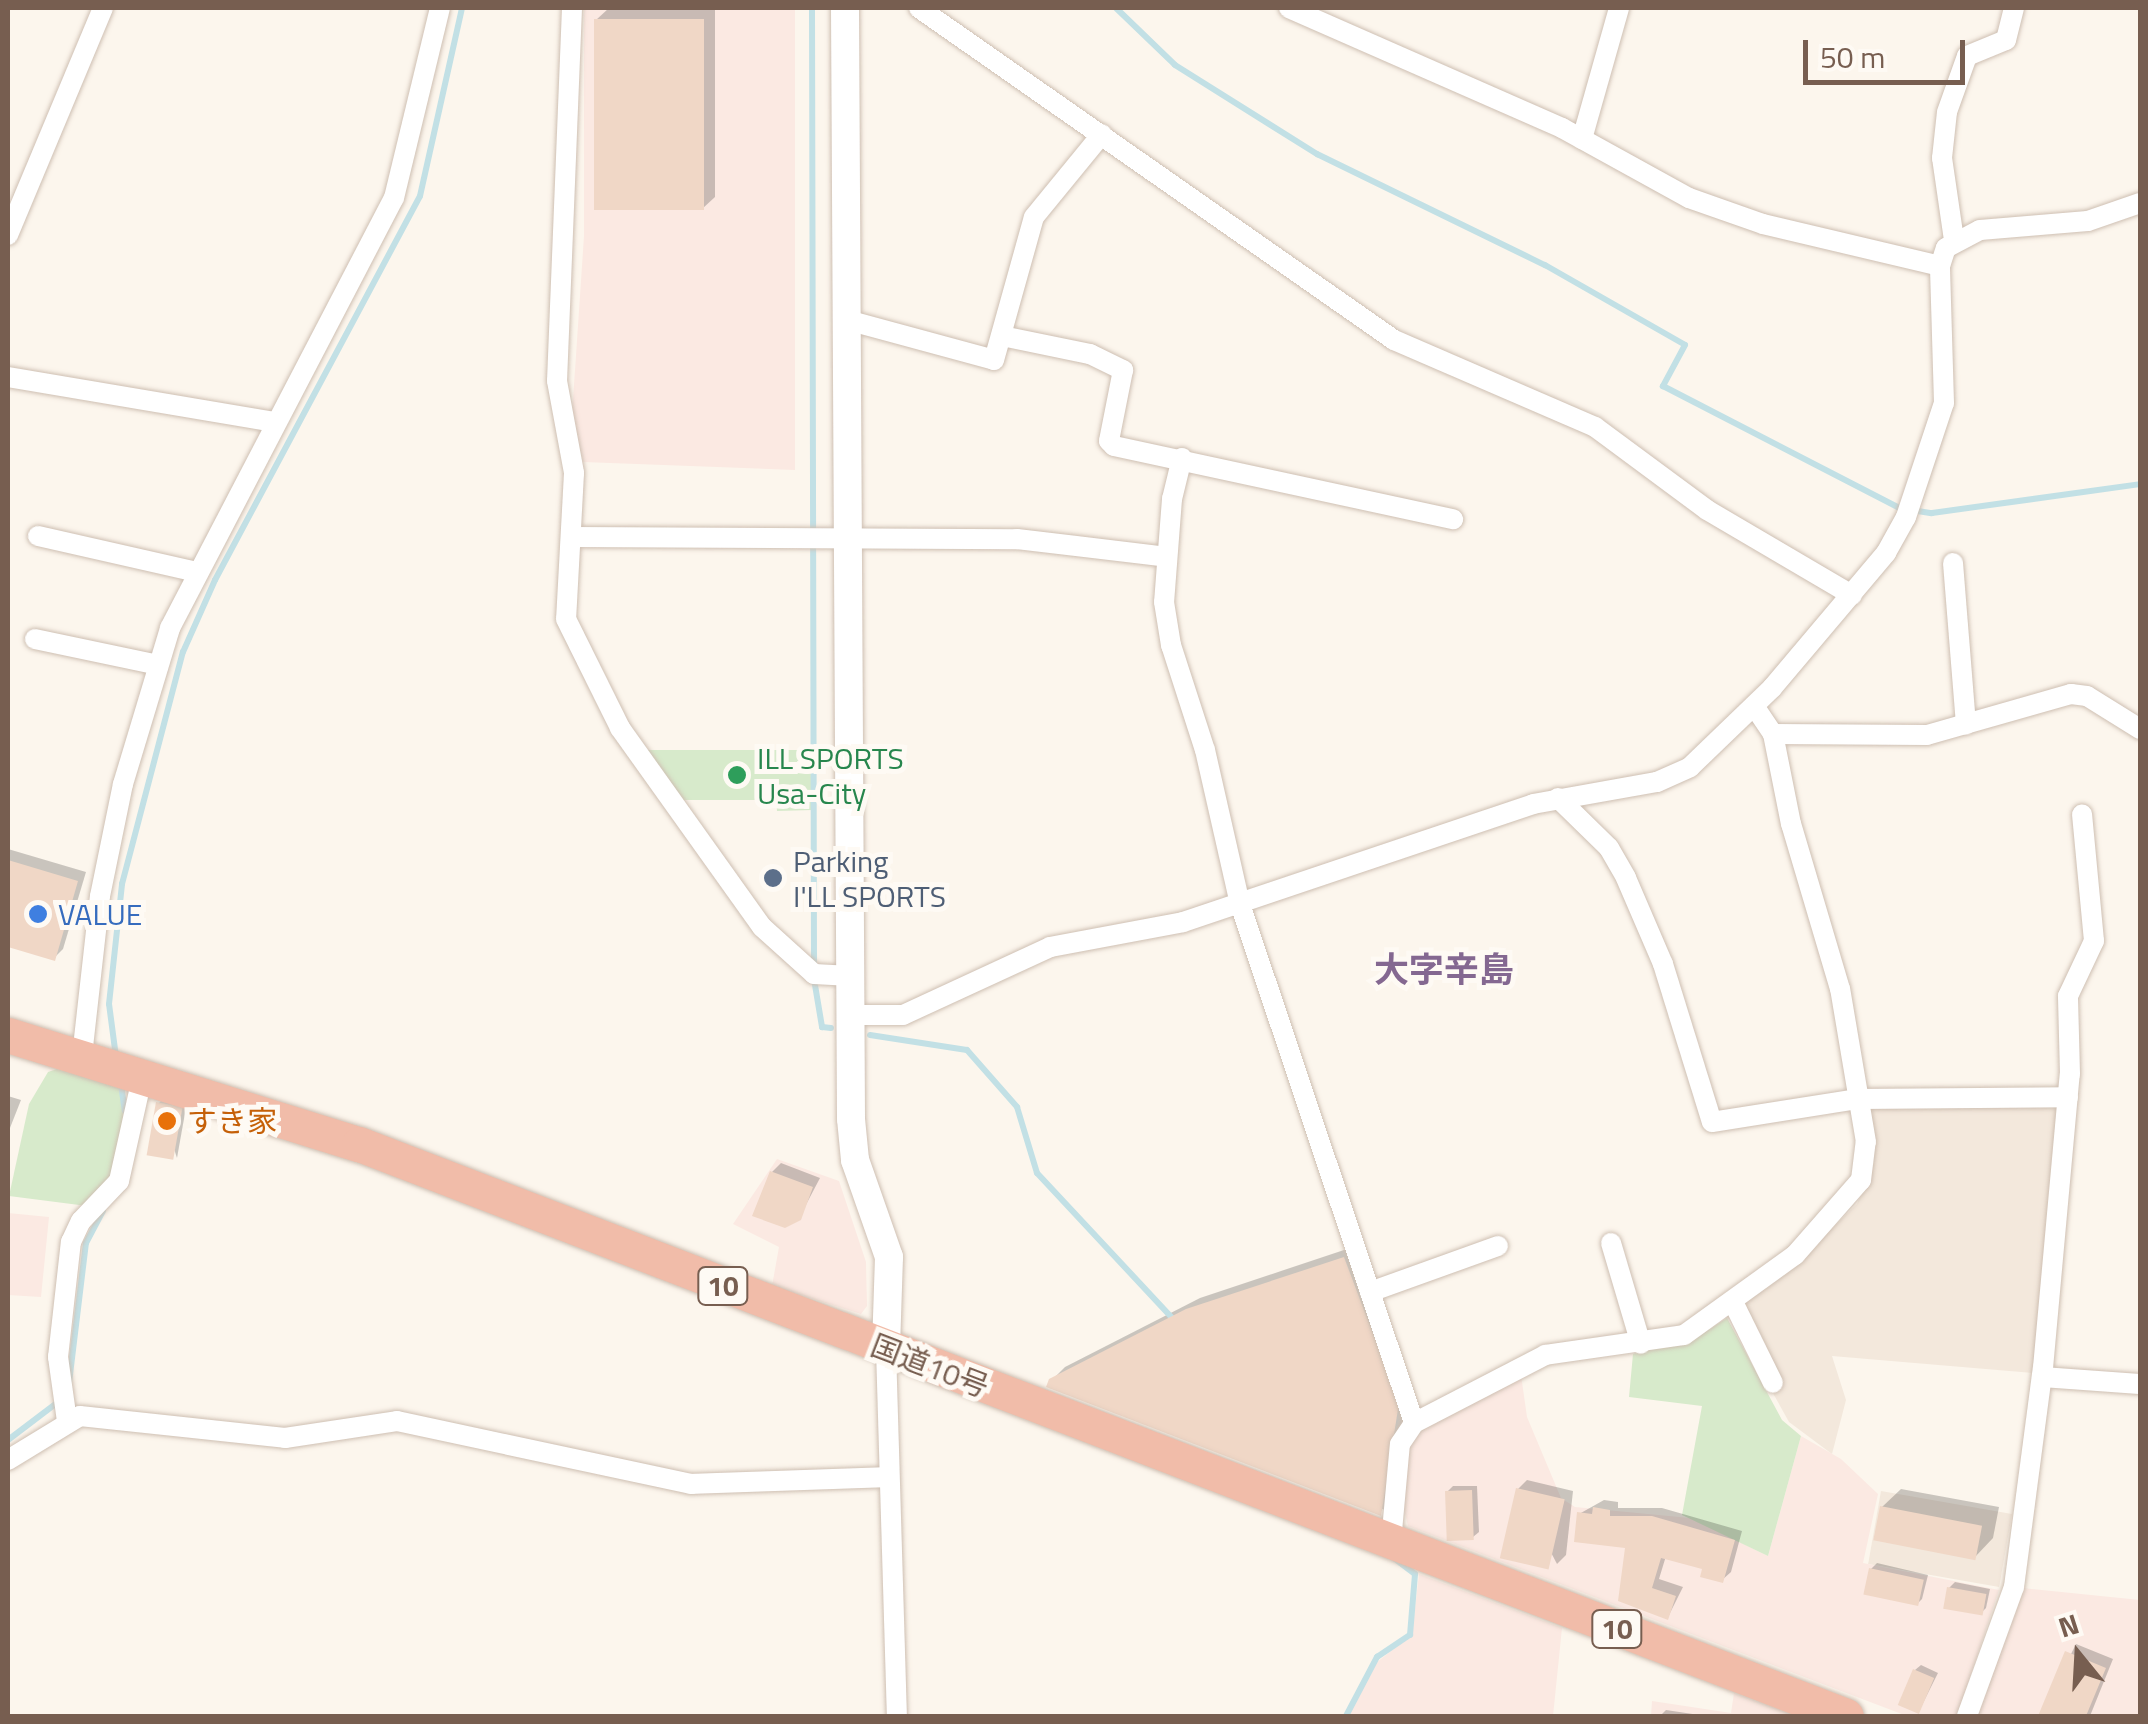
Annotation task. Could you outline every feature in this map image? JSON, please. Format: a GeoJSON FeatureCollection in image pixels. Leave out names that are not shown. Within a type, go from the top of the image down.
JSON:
{"type":"FeatureCollection","features":[{"type":"Feature","properties":{"kind":"highway","name":"国道10号"},"geometry":{"type":"LineString","coordinates":[[8,1034],[358,1144],[1846,1716]]}},
{"type":"Feature","properties":{"kind":"street"},"geometry":{"type":"LineString","coordinates":[[8,235],[103,8]]}},
{"type":"Feature","properties":{"kind":"street"},"geometry":{"type":"LineString","coordinates":[[67,1421],[59,1375],[73,1234],[119,1181],[100,896],[158,665],[196,572],[394,198],[440,8]]}},
{"type":"Feature","properties":{"kind":"street"},"geometry":{"type":"LineString","coordinates":[[572,8],[557,381],[574,474],[566,619],[620,728],[762,927],[814,974],[851,976]]}},
{"type":"Feature","properties":{"kind":"street"},"geometry":{"type":"LineString","coordinates":[[845,8],[855,1160],[892,1273],[886,1350],[897,1716]]}},
{"type":"Feature","properties":{"kind":"street"},"geometry":{"type":"LineString","coordinates":[[918,8],[1394,340],[1595,427],[1706,510],[1852,595]]}},
{"type":"Feature","properties":{"kind":"street"},"geometry":{"type":"LineString","coordinates":[[1289,8],[1582,139],[1674,192],[1745,218],[1940,266]]}},
{"type":"Feature","properties":{"kind":"street"},"geometry":{"type":"LineString","coordinates":[[1582,139],[1619,8]]}},
{"type":"Feature","properties":{"kind":"street"},"geometry":{"type":"LineString","coordinates":[[851,1015],[903,1014],[1050,947],[1164,927],[1558,798],[1679,774],[1754,707],[1852,595],[1899,532],[1939,425],[1948,359],[1940,266],[1954,240],[1942,158],[1947,112],[1967,56],[2006,40],[2014,8]]}},
{"type":"Feature","properties":{"kind":"street"},"geometry":{"type":"LineString","coordinates":[[847,320],[987,360],[999,356],[1034,217],[1102,134]]}},
{"type":"Feature","properties":{"kind":"street"},"geometry":{"type":"LineString","coordinates":[[1954,240],[1980,230],[2088,220],[2139,205]]}},
{"type":"Feature","properties":{"kind":"street"},"geometry":{"type":"LineString","coordinates":[[1002,336],[1068,348],[1118,366],[1124,380],[1110,443],[1454,519]]}},
{"type":"Feature","properties":{"kind":"street"},"geometry":{"type":"LineString","coordinates":[[8,376],[274,422]]}},
{"type":"Feature","properties":{"kind":"street"},"geometry":{"type":"LineString","coordinates":[[1182,458],[1167,556],[1169,633],[1206,750],[1240,904],[1414,1423]]}},
{"type":"Feature","properties":{"kind":"street"},"geometry":{"type":"LineString","coordinates":[[38,536],[196,572]]}},
{"type":"Feature","properties":{"kind":"street"},"geometry":{"type":"LineString","coordinates":[[572,537],[848,542],[1017,539],[1167,556]]}},
{"type":"Feature","properties":{"kind":"street"},"geometry":{"type":"LineString","coordinates":[[1953,563],[1966,724]]}},
{"type":"Feature","properties":{"kind":"street"},"geometry":{"type":"LineString","coordinates":[[36,639],[158,665]]}},
{"type":"Feature","properties":{"kind":"street"},"geometry":{"type":"LineString","coordinates":[[1773,734],[1906,737],[2079,694],[2140,728]]}},
{"type":"Feature","properties":{"kind":"street"},"geometry":{"type":"LineString","coordinates":[[1389,1542],[1400,1444],[1414,1423],[1545,1355],[1684,1335],[1795,1256],[1851,1198],[1867,1156],[1838,979],[1790,824],[1773,734],[1754,707]]}},
{"type":"Feature","properties":{"kind":"street"},"geometry":{"type":"LineString","coordinates":[[1558,798],[1609,848],[1626,878],[1663,964],[1712,1122],[1858,1099],[2068,1097]]}},
{"type":"Feature","properties":{"kind":"street"},"geometry":{"type":"LineString","coordinates":[[1967,1716],[2014,1587],[2042,1377],[2068,1097],[2069,987],[2094,942],[2082,815]]}},
{"type":"Feature","properties":{"kind":"street"},"geometry":{"type":"LineString","coordinates":[[1612,1243],[1641,1344]]}},
{"type":"Feature","properties":{"kind":"street"},"geometry":{"type":"LineString","coordinates":[[1370,1292],[1498,1246]]}},
{"type":"Feature","properties":{"kind":"street"},"geometry":{"type":"LineString","coordinates":[[1733,1302],[1773,1383]]}},
{"type":"Feature","properties":{"kind":"street"},"geometry":{"type":"LineString","coordinates":[[2042,1377],[2140,1384]]}},
{"type":"Feature","properties":{"kind":"street"},"geometry":{"type":"LineString","coordinates":[[8,1460],[67,1421],[96,1415],[285,1438],[416,1422],[691,1484],[888,1477]]}},
{"type":"Feature","properties":{"kind":"shaded area"},"geometry":{"type":"Polygon","coordinates":[[[584,8],[795,8],[795,470],[583,462],[572,415],[584,236],[584,8]]]}},
{"type":"Feature","properties":{"kind":"shaded area"},"geometry":{"type":"Polygon","coordinates":[[[1871,1106],[2059,1106],[2033,1373],[1832,1356],[1846,1400],[1832,1454],[1789,1422],[1729,1314],[1794,1266],[1857,1204],[1874,1163],[1871,1106]]]}},
{"type":"Feature","properties":{"kind":"shaded area"},"geometry":{"type":"Polygon","coordinates":[[[777,1159],[839,1181],[866,1262],[867,1306],[861,1314],[772,1286],[779,1247],[733,1224],[777,1159]]]}},
{"type":"Feature","properties":{"kind":"shaded area"},"geometry":{"type":"Polygon","coordinates":[[[8,1213],[49,1217],[41,1297],[8,1295],[8,1213]]]}},
{"type":"Feature","properties":{"kind":"shaded area"},"geometry":{"type":"Polygon","coordinates":[[[1521,1375],[1527,1417],[1561,1498],[1575,1507],[1690,1518],[1768,1556],[1801,1436],[1841,1459],[1878,1494],[1863,1563],[1999,1590],[1957,1716],[1907,1716],[1408,1526],[1401,1496],[1411,1436],[1521,1375]]]}},
{"type":"Feature","properties":{"kind":"shaded area"},"geometry":{"type":"Polygon","coordinates":[[[1881,1491],[2012,1514],[1999,1587],[1868,1564],[1881,1491]]]}},
{"type":"Feature","properties":{"kind":"shaded area"},"geometry":{"type":"Polygon","coordinates":[[[1419,1574],[1562,1628],[1553,1716],[1348,1716],[1376,1663],[1412,1634],[1419,1574]]]}},
{"type":"Feature","properties":{"kind":"shaded area"},"geometry":{"type":"Polygon","coordinates":[[[2023,1588],[2140,1600],[2140,1716],[1978,1716],[2023,1588]]]}},
{"type":"Feature","properties":{"kind":"shaded area"},"geometry":{"type":"Polygon","coordinates":[[[1734,1693],[1796,1716],[1651,1716],[1652,1701],[1731,1713],[1734,1693]]]}},
{"type":"Feature","properties":{"kind":"green space","name":"ILL SPORTS Usa-City"},"geometry":{"type":"Polygon","coordinates":[[[642,750],[811,750],[812,810],[777,811],[776,800],[681,800],[642,750]]]}},
{"type":"Feature","properties":{"kind":"green space"},"geometry":{"type":"Polygon","coordinates":[[[57,1069],[118,1084],[125,1102],[115,1175],[87,1206],[9,1196],[29,1104],[48,1072],[57,1069]]]}},
{"type":"Feature","properties":{"kind":"green space"},"geometry":{"type":"Polygon","coordinates":[[[1727,1318],[1782,1420],[1801,1436],[1768,1556],[1682,1515],[1702,1406],[1629,1397],[1633,1354],[1702,1334],[1727,1318]]]}},
{"type":"Feature","properties":{"kind":"building"},"geometry":{"type":"Polygon","coordinates":[[[594,19],[704,19],[704,210],[594,210],[594,19]]]}},
{"type":"Feature","properties":{"kind":"building","name":"VALUE"},"geometry":{"type":"Polygon","coordinates":[[[8,860],[78,881],[55,961],[8,947],[8,860]]]}},
{"type":"Feature","properties":{"kind":"building","name":"すき家"},"geometry":{"type":"Polygon","coordinates":[[[156,1102],[183,1107],[173,1160],[147,1155],[156,1102]]]}},
{"type":"Feature","properties":{"kind":"building"},"geometry":{"type":"Polygon","coordinates":[[[770,1171],[813,1187],[801,1220],[785,1228],[752,1216],[770,1171]]]}},
{"type":"Feature","properties":{"kind":"building"},"geometry":{"type":"Polygon","coordinates":[[[1344,1257],[1399,1403],[1381,1516],[1046,1387],[1049,1379],[1186,1309],[1344,1257]]]}},
{"type":"Feature","properties":{"kind":"building"},"geometry":{"type":"Polygon","coordinates":[[[1516,1488],[1565,1499],[1549,1569],[1500,1558],[1516,1488]]]}},
{"type":"Feature","properties":{"kind":"building"},"geometry":{"type":"Polygon","coordinates":[[[1472,1490],[1474,1540],[1447,1541],[1445,1491],[1472,1490]]]}},
{"type":"Feature","properties":{"kind":"building"},"geometry":{"type":"Polygon","coordinates":[[[1880,1506],[1982,1526],[1975,1560],[1873,1540],[1880,1506]]]}},
{"type":"Feature","properties":{"kind":"building"},"geometry":{"type":"Polygon","coordinates":[[[1593,1507],[1610,1510],[1610,1516],[1652,1516],[1735,1540],[1723,1583],[1700,1577],[1702,1569],[1661,1558],[1652,1588],[1676,1596],[1668,1620],[1618,1601],[1625,1548],[1574,1542],[1577,1512],[1592,1514],[1593,1507]]]}},
{"type":"Feature","properties":{"kind":"building"},"geometry":{"type":"Polygon","coordinates":[[[1869,1568],[1924,1580],[1918,1606],[1863,1594],[1869,1568]]]}},
{"type":"Feature","properties":{"kind":"building"},"geometry":{"type":"Polygon","coordinates":[[[1947,1587],[1986,1594],[1983,1616],[1943,1609],[1947,1587]]]}},
{"type":"Feature","properties":{"kind":"building"},"geometry":{"type":"Polygon","coordinates":[[[2065,1651],[2106,1668],[2086,1716],[2038,1716],[2065,1651]]]}},
{"type":"Feature","properties":{"kind":"building"},"geometry":{"type":"Polygon","coordinates":[[[1913,1669],[1934,1678],[1919,1714],[1898,1705],[1913,1669]]]}},
{"type":"Feature","properties":{"kind":"waterway"},"geometry":{"type":"LineString","coordinates":[[116,1057],[109,1004],[122,884],[183,652],[215,580],[420,196],[462,8]]}},
{"type":"Feature","properties":{"kind":"waterway"},"geometry":{"type":"LineString","coordinates":[[812,8],[814,966]]}},
{"type":"Feature","properties":{"kind":"waterway"},"geometry":{"type":"LineString","coordinates":[[1116,8],[1175,65],[1317,154],[1545,265],[1685,345],[1663,386],[1899,508],[1932,513],[2140,484]]}},
{"type":"Feature","properties":{"kind":"waterway"},"geometry":{"type":"LineString","coordinates":[[814,979],[822,1027],[831,1028]]}},
{"type":"Feature","properties":{"kind":"waterway"},"geometry":{"type":"LineString","coordinates":[[870,1035],[967,1050],[1017,1107],[1037,1173],[1176,1322]]}},
{"type":"Feature","properties":{"kind":"waterway"},"geometry":{"type":"LineString","coordinates":[[121,1084],[125,1111]]}},
{"type":"Feature","properties":{"kind":"waterway"},"geometry":{"type":"LineString","coordinates":[[69,1383],[86,1243],[103,1211]]}},
{"type":"Feature","properties":{"kind":"waterway"},"geometry":{"type":"LineString","coordinates":[[8,1440],[58,1402]]}},
{"type":"Feature","properties":{"kind":"waterway"},"geometry":{"type":"LineString","coordinates":[[1346,1716],[1377,1657],[1410,1635],[1415,1574],[1394,1558]]}},
{"type":"Feature","properties":{"kind":"place","name":"ILL SPORTS Usa-City"},"geometry":{"type":"Point","coordinates":[737,775]}},
{"type":"Feature","properties":{"kind":"place","name":"Parking I'LL SPORTS"},"geometry":{"type":"Point","coordinates":[773,878]}},
{"type":"Feature","properties":{"kind":"place","name":"VALUE"},"geometry":{"type":"Point","coordinates":[38,914]}},
{"type":"Feature","properties":{"kind":"place","name":"すき家"},"geometry":{"type":"Point","coordinates":[167,1121]}},
{"type":"Feature","properties":{"kind":"district","name":"大字辛島"},"geometry":{"type":"Point","coordinates":[1444,969]}}]}
